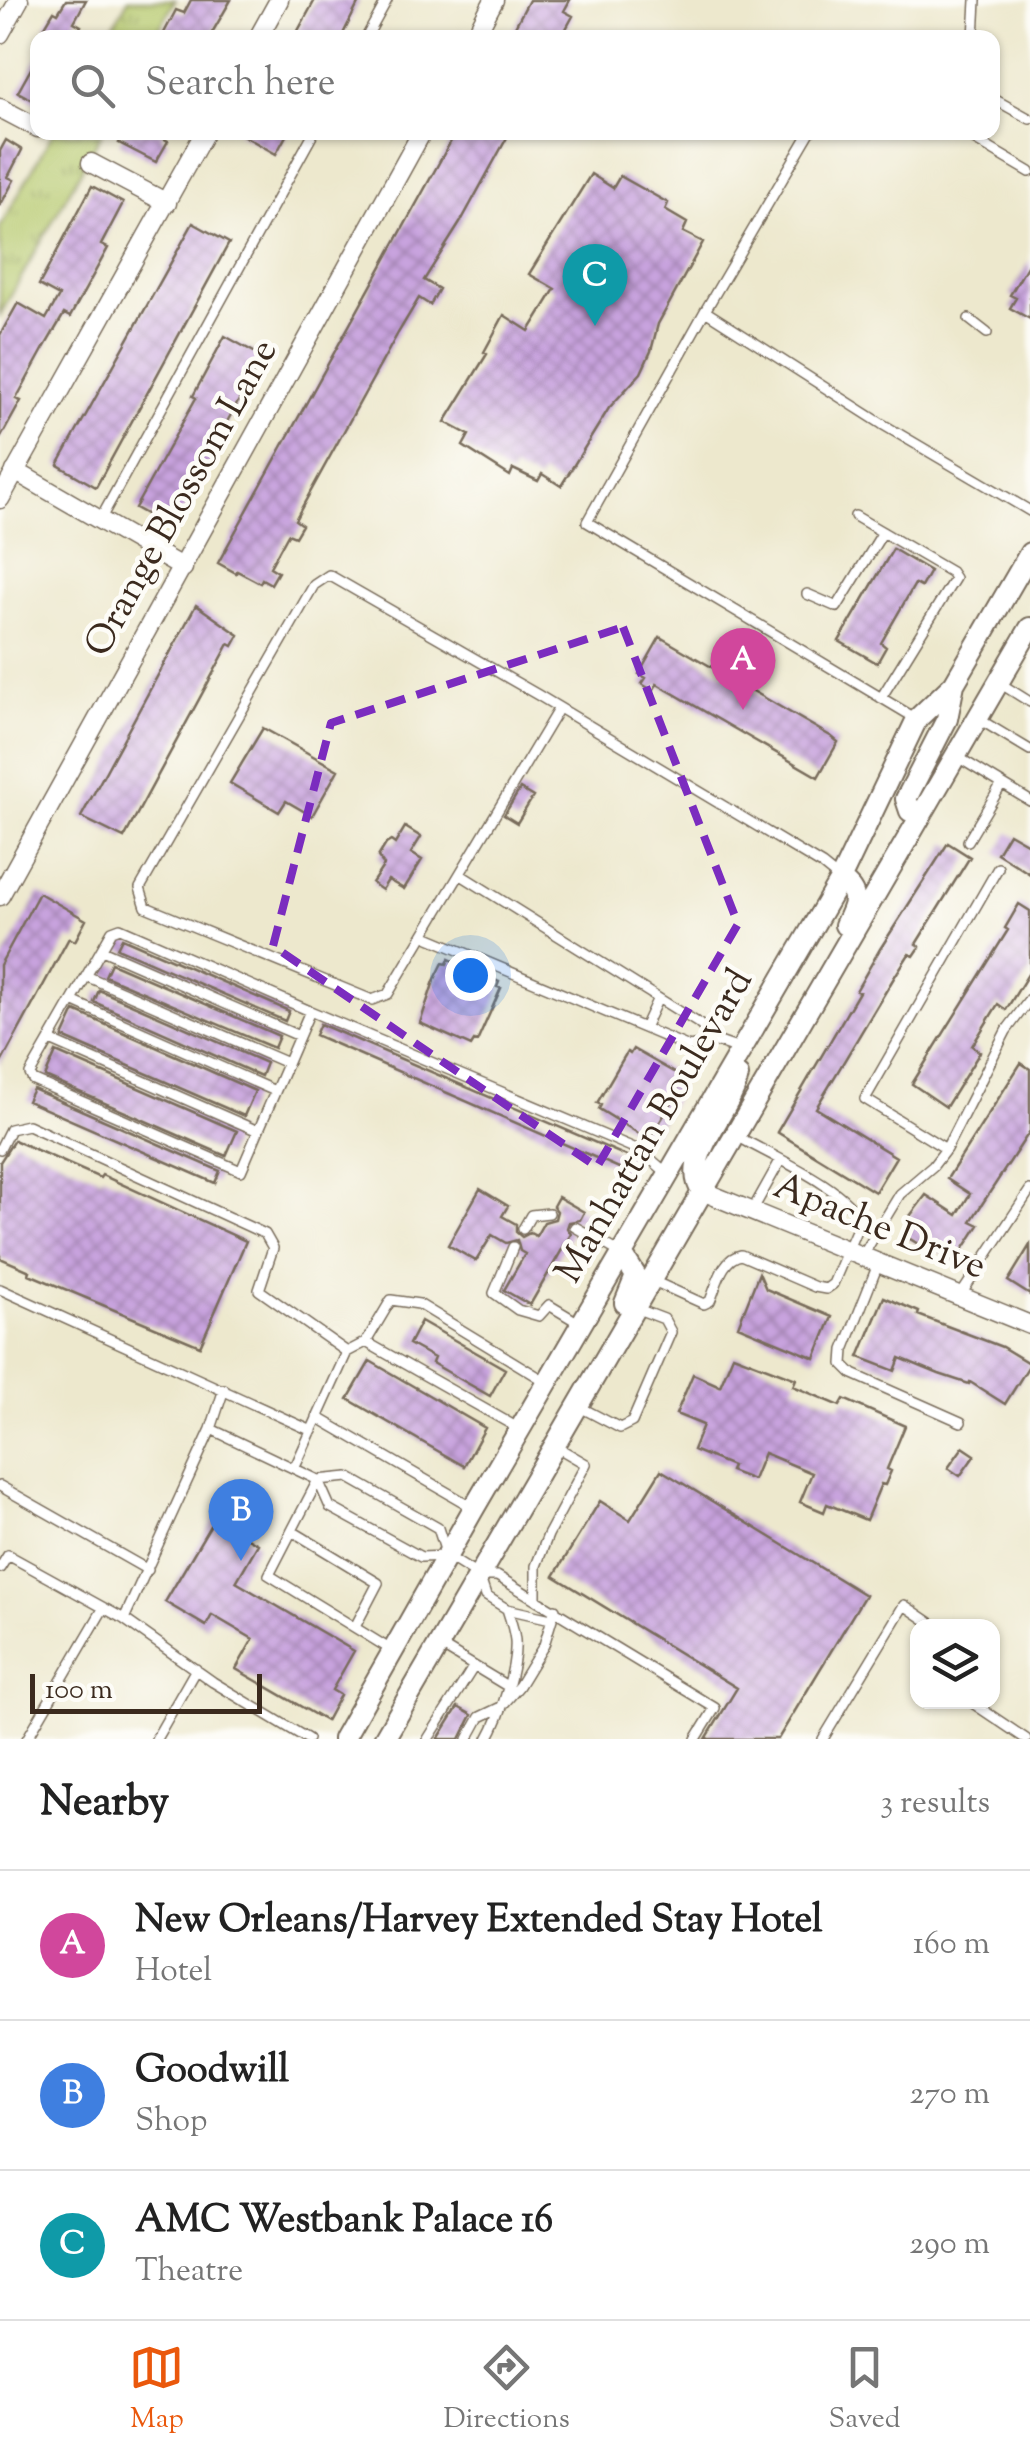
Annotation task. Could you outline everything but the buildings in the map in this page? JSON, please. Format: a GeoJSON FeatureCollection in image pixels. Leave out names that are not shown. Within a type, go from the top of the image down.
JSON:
{"type":"FeatureCollection","features":[{"type":"Feature","properties":{"kind":"street"},"geometry":{"type":"LineString","coordinates":[[0,34],[19,0]]}},
{"type":"Feature","properties":{"kind":"street"},"geometry":{"type":"LineString","coordinates":[[262,30],[278,0]]}},
{"type":"Feature","properties":{"kind":"street"},"geometry":{"type":"LineString","coordinates":[[478,30],[494,0]]}},
{"type":"Feature","properties":{"kind":"street"},"geometry":{"type":"LineString","coordinates":[[0,108],[30,124]]}},
{"type":"Feature","properties":{"kind":"street"},"geometry":{"type":"LineString","coordinates":[[0,499],[201,140]]}},
{"type":"Feature","properties":{"kind":"street","name":"Orange Blossom Lane"},"geometry":{"type":"LineString","coordinates":[[0,896],[418,140]]}},
{"type":"Feature","properties":{"kind":"street"},"geometry":{"type":"LineString","coordinates":[[91,163],[166,203]]}},
{"type":"Feature","properties":{"kind":"street"},"geometry":{"type":"LineString","coordinates":[[15,472],[184,568]]}},
{"type":"Feature","properties":{"kind":"street","name":"Manhattan Boulevard"},"geometry":{"type":"LineString","coordinates":[[344,1739],[840,880],[917,720],[954,684],[1030,553]]}},
{"type":"Feature","properties":{"kind":"street","name":"Manhattan Boulevard"},"geometry":{"type":"LineString","coordinates":[[384,1739],[1028,635]]}},
{"type":"Feature","properties":{"kind":"street"},"geometry":{"type":"LineString","coordinates":[[924,810],[910,811],[906,799],[947,719],[954,684]]}},
{"type":"Feature","properties":{"kind":"street"},"geometry":{"type":"LineString","coordinates":[[810,1007],[808,992],[856,898],[851,887],[840,880]]}},
{"type":"Feature","properties":{"kind":"street"},"geometry":{"type":"LineString","coordinates":[[702,1191],[695,1180],[696,1163],[739,1080],[739,1055]]}},
{"type":"Feature","properties":{"kind":"street","name":"Apache Drive"},"geometry":{"type":"LineString","coordinates":[[702,1191],[1030,1325]]}},
{"type":"Feature","properties":{"kind":"street"},"geometry":{"type":"LineString","coordinates":[[583,1398],[592,1359],[636,1282],[633,1268],[622,1254]]}},
{"type":"Feature","properties":{"kind":"lane"},"geometry":{"type":"LineString","coordinates":[[370,30],[387,0]]}},
{"type":"Feature","properties":{"kind":"lane"},"geometry":{"type":"LineString","coordinates":[[974,30],[976,0]]}},
{"type":"Feature","properties":{"kind":"lane"},"geometry":{"type":"LineString","coordinates":[[1000,102],[1030,119]]}},
{"type":"Feature","properties":{"kind":"lane"},"geometry":{"type":"LineString","coordinates":[[100,520],[310,140]]}},
{"type":"Feature","properties":{"kind":"lane"},"geometry":{"type":"LineString","coordinates":[[805,140],[704,311],[587,522],[917,720]]}},
{"type":"Feature","properties":{"kind":"lane"},"geometry":{"type":"LineString","coordinates":[[976,140],[1030,172]]}},
{"type":"Feature","properties":{"kind":"lane"},"geometry":{"type":"LineString","coordinates":[[704,311],[872,418],[1030,510]]}},
{"type":"Feature","properties":{"kind":"lane"},"geometry":{"type":"LineString","coordinates":[[969,319],[986,333]]}},
{"type":"Feature","properties":{"kind":"lane"},"geometry":{"type":"LineString","coordinates":[[855,516],[951,572],[954,578],[881,698]]}},
{"type":"Feature","properties":{"kind":"lane"},"geometry":{"type":"LineString","coordinates":[[807,594],[837,607],[883,532]]}},
{"type":"Feature","properties":{"kind":"lane"},"geometry":{"type":"LineString","coordinates":[[558,708],[388,994],[372,1000],[146,907],[140,888],[314,585],[328,575],[558,708],[822,865],[840,880]]}},
{"type":"Feature","properties":{"kind":"lane"},"geometry":{"type":"LineString","coordinates":[[998,682],[1030,702]]}},
{"type":"Feature","properties":{"kind":"lane"},"geometry":{"type":"LineString","coordinates":[[978,718],[1030,750]]}},
{"type":"Feature","properties":{"kind":"lane"},"geometry":{"type":"LineString","coordinates":[[956,756],[1030,801]]}},
{"type":"Feature","properties":{"kind":"lane"},"geometry":{"type":"LineString","coordinates":[[968,841],[1002,784]]}},
{"type":"Feature","properties":{"kind":"lane"},"geometry":{"type":"LineString","coordinates":[[946,1149],[865,1099],[998,868]]}},
{"type":"Feature","properties":{"kind":"lane"},"geometry":{"type":"LineString","coordinates":[[461,875],[698,1023],[739,1055]]}},
{"type":"Feature","properties":{"kind":"lane"},"geometry":{"type":"LineString","coordinates":[[310,1011],[241,1171],[33,1080],[30,1074],[112,931],[120,928],[641,1152],[669,1175]]}},
{"type":"Feature","properties":{"kind":"lane"},"geometry":{"type":"LineString","coordinates":[[425,936],[689,1047],[720,1042]]}},
{"type":"Feature","properties":{"kind":"lane"},"geometry":{"type":"LineString","coordinates":[[102,950],[298,1036]]}},
{"type":"Feature","properties":{"kind":"lane"},"geometry":{"type":"LineString","coordinates":[[86,976],[287,1063]]}},
{"type":"Feature","properties":{"kind":"lane"},"geometry":{"type":"LineString","coordinates":[[644,1028],[658,998]]}},
{"type":"Feature","properties":{"kind":"lane"},"geometry":{"type":"LineString","coordinates":[[651,1280],[704,1304],[710,1301],[727,1262],[733,1256],[741,1256],[815,1288],[826,1289],[833,1284],[863,1255],[900,1194],[933,1166],[946,1149],[1006,1031],[1030,999]]}},
{"type":"Feature","properties":{"kind":"lane"},"geometry":{"type":"LineString","coordinates":[[72,1002],[275,1091]]}},
{"type":"Feature","properties":{"kind":"lane"},"geometry":{"type":"LineString","coordinates":[[50,1040],[258,1131]]}},
{"type":"Feature","properties":{"kind":"lane"},"geometry":{"type":"LineString","coordinates":[[0,1149],[10,1129],[28,1125],[265,1234],[274,1248],[258,1290],[347,1352]]}},
{"type":"Feature","properties":{"kind":"lane"},"geometry":{"type":"LineString","coordinates":[[735,1136],[824,1186],[856,1209],[863,1255],[843,1364],[853,1374],[961,1422]]}},
{"type":"Feature","properties":{"kind":"lane"},"geometry":{"type":"LineString","coordinates":[[752,1211],[780,1161]]}},
{"type":"Feature","properties":{"kind":"lane"},"geometry":{"type":"LineString","coordinates":[[960,1296],[1030,1190]]}},
{"type":"Feature","properties":{"kind":"lane"},"geometry":{"type":"LineString","coordinates":[[523,1228],[531,1215],[549,1212]]}},
{"type":"Feature","properties":{"kind":"lane"},"geometry":{"type":"LineString","coordinates":[[575,1228],[622,1254]]}},
{"type":"Feature","properties":{"kind":"lane"},"geometry":{"type":"LineString","coordinates":[[513,1247],[494,1293],[518,1310],[539,1316],[548,1305],[582,1324]]}},
{"type":"Feature","properties":{"kind":"lane"},"geometry":{"type":"LineString","coordinates":[[0,1289],[312,1431]]}},
{"type":"Feature","properties":{"kind":"lane"},"geometry":{"type":"LineString","coordinates":[[295,1466],[347,1352],[366,1342],[391,1300],[418,1304],[548,1382]]}},
{"type":"Feature","properties":{"kind":"lane"},"geometry":{"type":"LineString","coordinates":[[583,1398],[620,1428],[632,1422],[671,1332],[664,1319],[635,1308]]}},
{"type":"Feature","properties":{"kind":"lane"},"geometry":{"type":"LineString","coordinates":[[366,1342],[520,1429]]}},
{"type":"Feature","properties":{"kind":"lane"},"geometry":{"type":"LineString","coordinates":[[124,1620],[212,1428],[224,1389]]}},
{"type":"Feature","properties":{"kind":"lane"},"geometry":{"type":"LineString","coordinates":[[317,1417],[474,1508]]}},
{"type":"Feature","properties":{"kind":"lane"},"geometry":{"type":"LineString","coordinates":[[212,1428],[318,1480],[330,1507],[421,1557],[447,1556],[479,1576],[496,1576],[536,1598],[553,1614],[715,1708],[696,1739]]}},
{"type":"Feature","properties":{"kind":"lane"},"geometry":{"type":"LineString","coordinates":[[536,1598],[536,1566],[586,1464],[555,1446]]}},
{"type":"Feature","properties":{"kind":"lane"},"geometry":{"type":"LineString","coordinates":[[318,1480],[348,1477],[438,1528],[447,1556]]}},
{"type":"Feature","properties":{"kind":"lane"},"geometry":{"type":"LineString","coordinates":[[318,1480],[269,1575],[393,1650]]}},
{"type":"Feature","properties":{"kind":"lane"},"geometry":{"type":"LineString","coordinates":[[0,1486],[148,1570]]}},
{"type":"Feature","properties":{"kind":"lane"},"geometry":{"type":"LineString","coordinates":[[292,1531],[378,1584],[355,1628]]}},
{"type":"Feature","properties":{"kind":"lane"},"geometry":{"type":"LineString","coordinates":[[0,1568],[8,1555],[124,1620],[308,1739]]}},
{"type":"Feature","properties":{"kind":"lane"},"geometry":{"type":"LineString","coordinates":[[479,1576],[486,1596],[507,1608],[553,1614]]}},
{"type":"Feature","properties":{"kind":"lane"},"geometry":{"type":"LineString","coordinates":[[823,1739],[904,1605],[925,1619]]}},
{"type":"Feature","properties":{"kind":"lane"},"geometry":{"type":"LineString","coordinates":[[488,1739],[507,1686],[516,1641],[507,1608]]}},
{"type":"Feature","properties":{"kind":"lane"},"geometry":{"type":"LineString","coordinates":[[27,1739],[103,1609]]}},
{"type":"Feature","properties":{"kind":"lane"},"geometry":{"type":"LineString","coordinates":[[468,1739],[480,1717],[501,1706],[519,1686],[544,1645],[553,1614]]}},
{"type":"Feature","properties":{"kind":"lane"},"geometry":{"type":"LineString","coordinates":[[439,1645],[507,1686]]}},
{"type":"Feature","properties":{"kind":"lane"},"geometry":{"type":"LineString","coordinates":[[428,1739],[474,1666]]}},
{"type":"Feature","properties":{"kind":"lane"},"geometry":{"type":"LineString","coordinates":[[156,1739],[196,1670]]}},
{"type":"Feature","properties":{"kind":"lane"},"geometry":{"type":"LineString","coordinates":[[981,1709],[1026,1739]]}},
{"type":"Feature","properties":{"kind":"highlighted area"},"geometry":{"type":"Polygon","coordinates":[[[623,627],[738,924],[597,1167],[273,946],[331,723],[623,627]]]}},
{"type":"Feature","properties":{"kind":"green space"},"geometry":{"type":"Polygon","coordinates":[[[128,0],[175,0],[159,30],[111,30],[128,0]]]}},
{"type":"Feature","properties":{"kind":"green space"},"geometry":{"type":"Polygon","coordinates":[[[49,140],[98,140],[0,315],[0,227],[49,140]]]}},
{"type":"Feature","properties":{"kind":"place","name":"AMC Westbank Palace 16"},"geometry":{"type":"Point","coordinates":[595,326]}},
{"type":"Feature","properties":{"kind":"place","name":"New Orleans/Harvey Extended Stay Hotel"},"geometry":{"type":"Point","coordinates":[743,710]}},
{"type":"Feature","properties":{"kind":"place","name":"Goodwill"},"geometry":{"type":"Point","coordinates":[241,1561]}}]}
